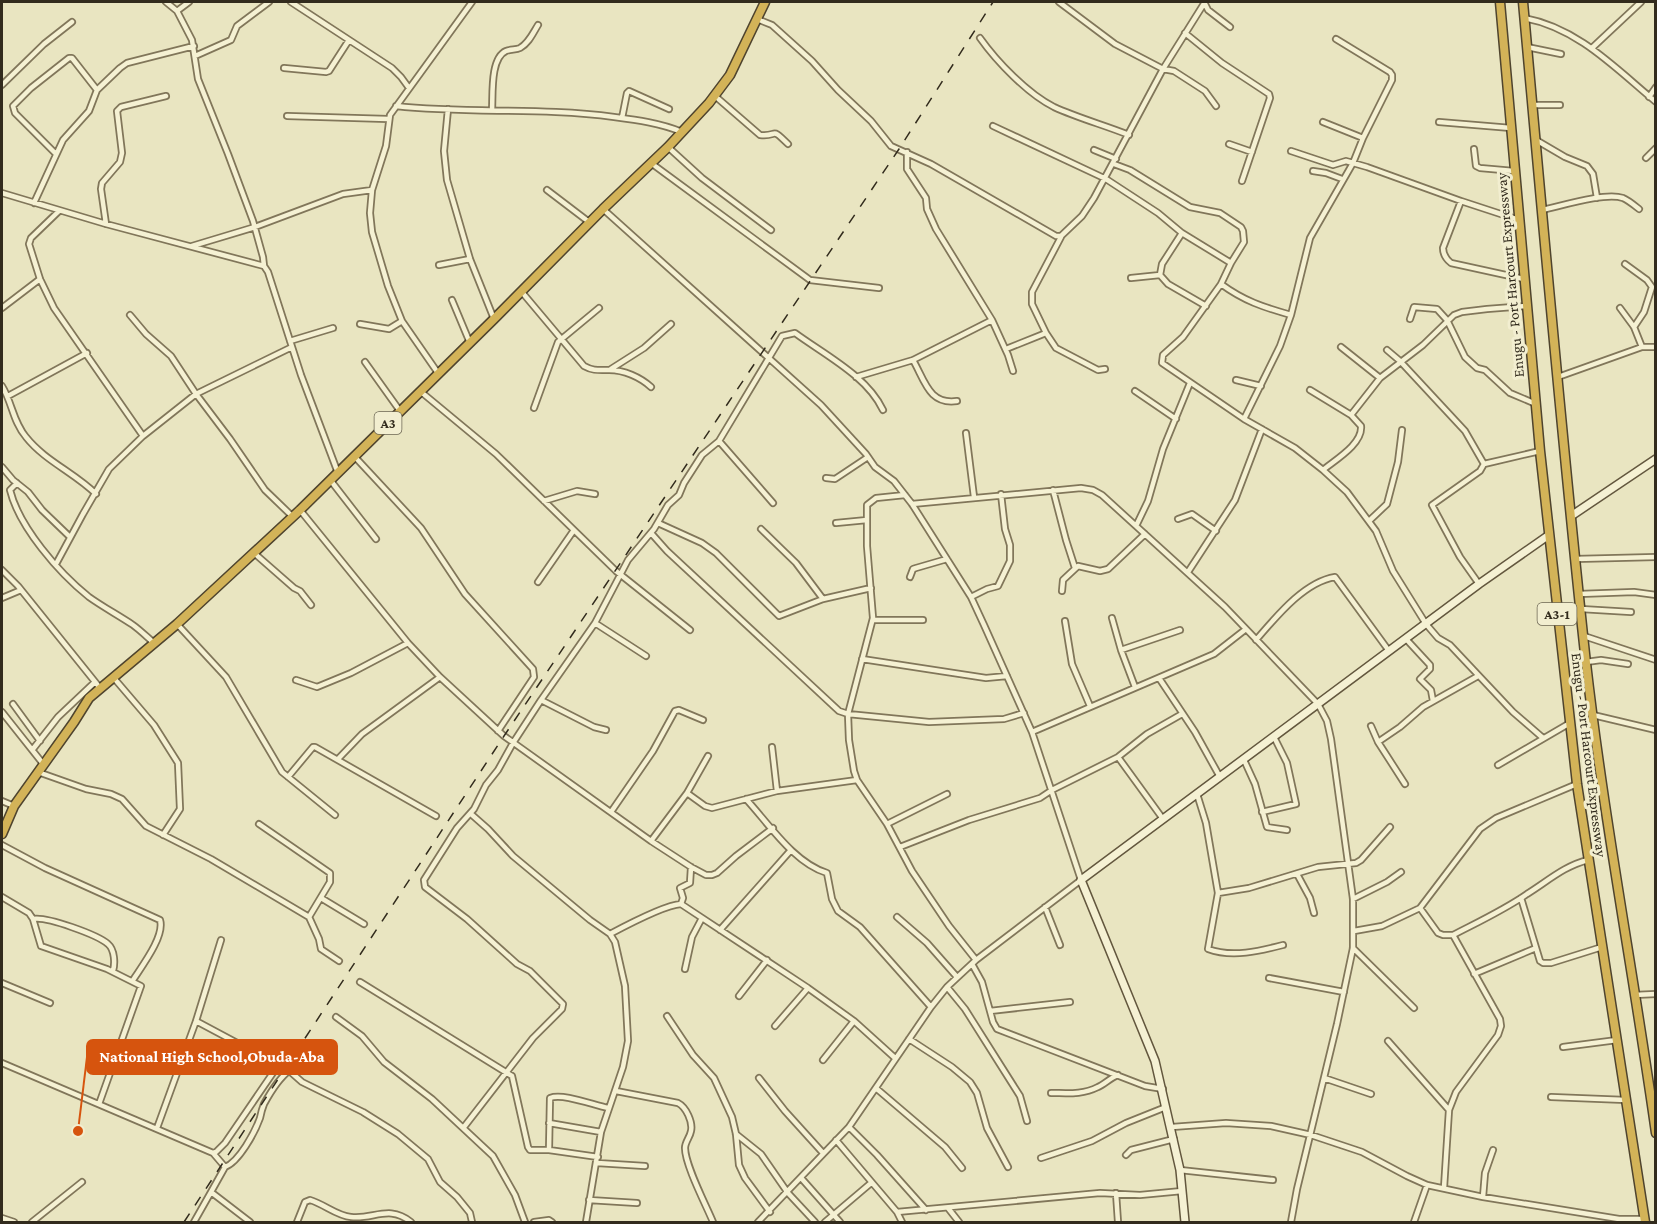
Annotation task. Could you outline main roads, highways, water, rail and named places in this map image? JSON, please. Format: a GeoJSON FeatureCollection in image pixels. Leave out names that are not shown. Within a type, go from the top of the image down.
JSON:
{"type":"FeatureCollection","features":[{"type":"Feature","properties":{"kind":"highway","name":"A3"},"geometry":{"type":"LineString","coordinates":[[2,834],[14,806],[98,685],[113,677],[177,624],[331,481],[603,208],[668,147],[715,96],[730,75],[765,2]]}},
{"type":"Feature","properties":{"kind":"highway","name":"Enugu - Port Harcourt Expressway"},"geometry":{"type":"LineString","coordinates":[[1500,2],[1540,451],[1577,784],[1645,1221]]}},
{"type":"Feature","properties":{"kind":"highway","name":"Enugu - Port Harcourt Expressway"},"geometry":{"type":"LineString","coordinates":[[1523,2],[1586,663],[1634,995],[1651,1079],[1656,1133]]}},
{"type":"Feature","properties":{"kind":"main road"},"geometry":{"type":"LineString","coordinates":[[1571,516],[1656,459]]}},
{"type":"Feature","properties":{"kind":"main road"},"geometry":{"type":"LineString","coordinates":[[1185,1222],[1180,1170],[1155,1060],[1082,880],[1479,584],[1549,535]]}},
{"type":"Feature","properties":{"kind":"railway"},"geometry":{"type":"LineString","coordinates":[[184,1222],[504,736],[899,149],[993,2]]}},
{"type":"Feature","properties":{"kind":"place","name":"National High School,Obuda-Aba"},"geometry":{"type":"Point","coordinates":[78,1131]}}]}
